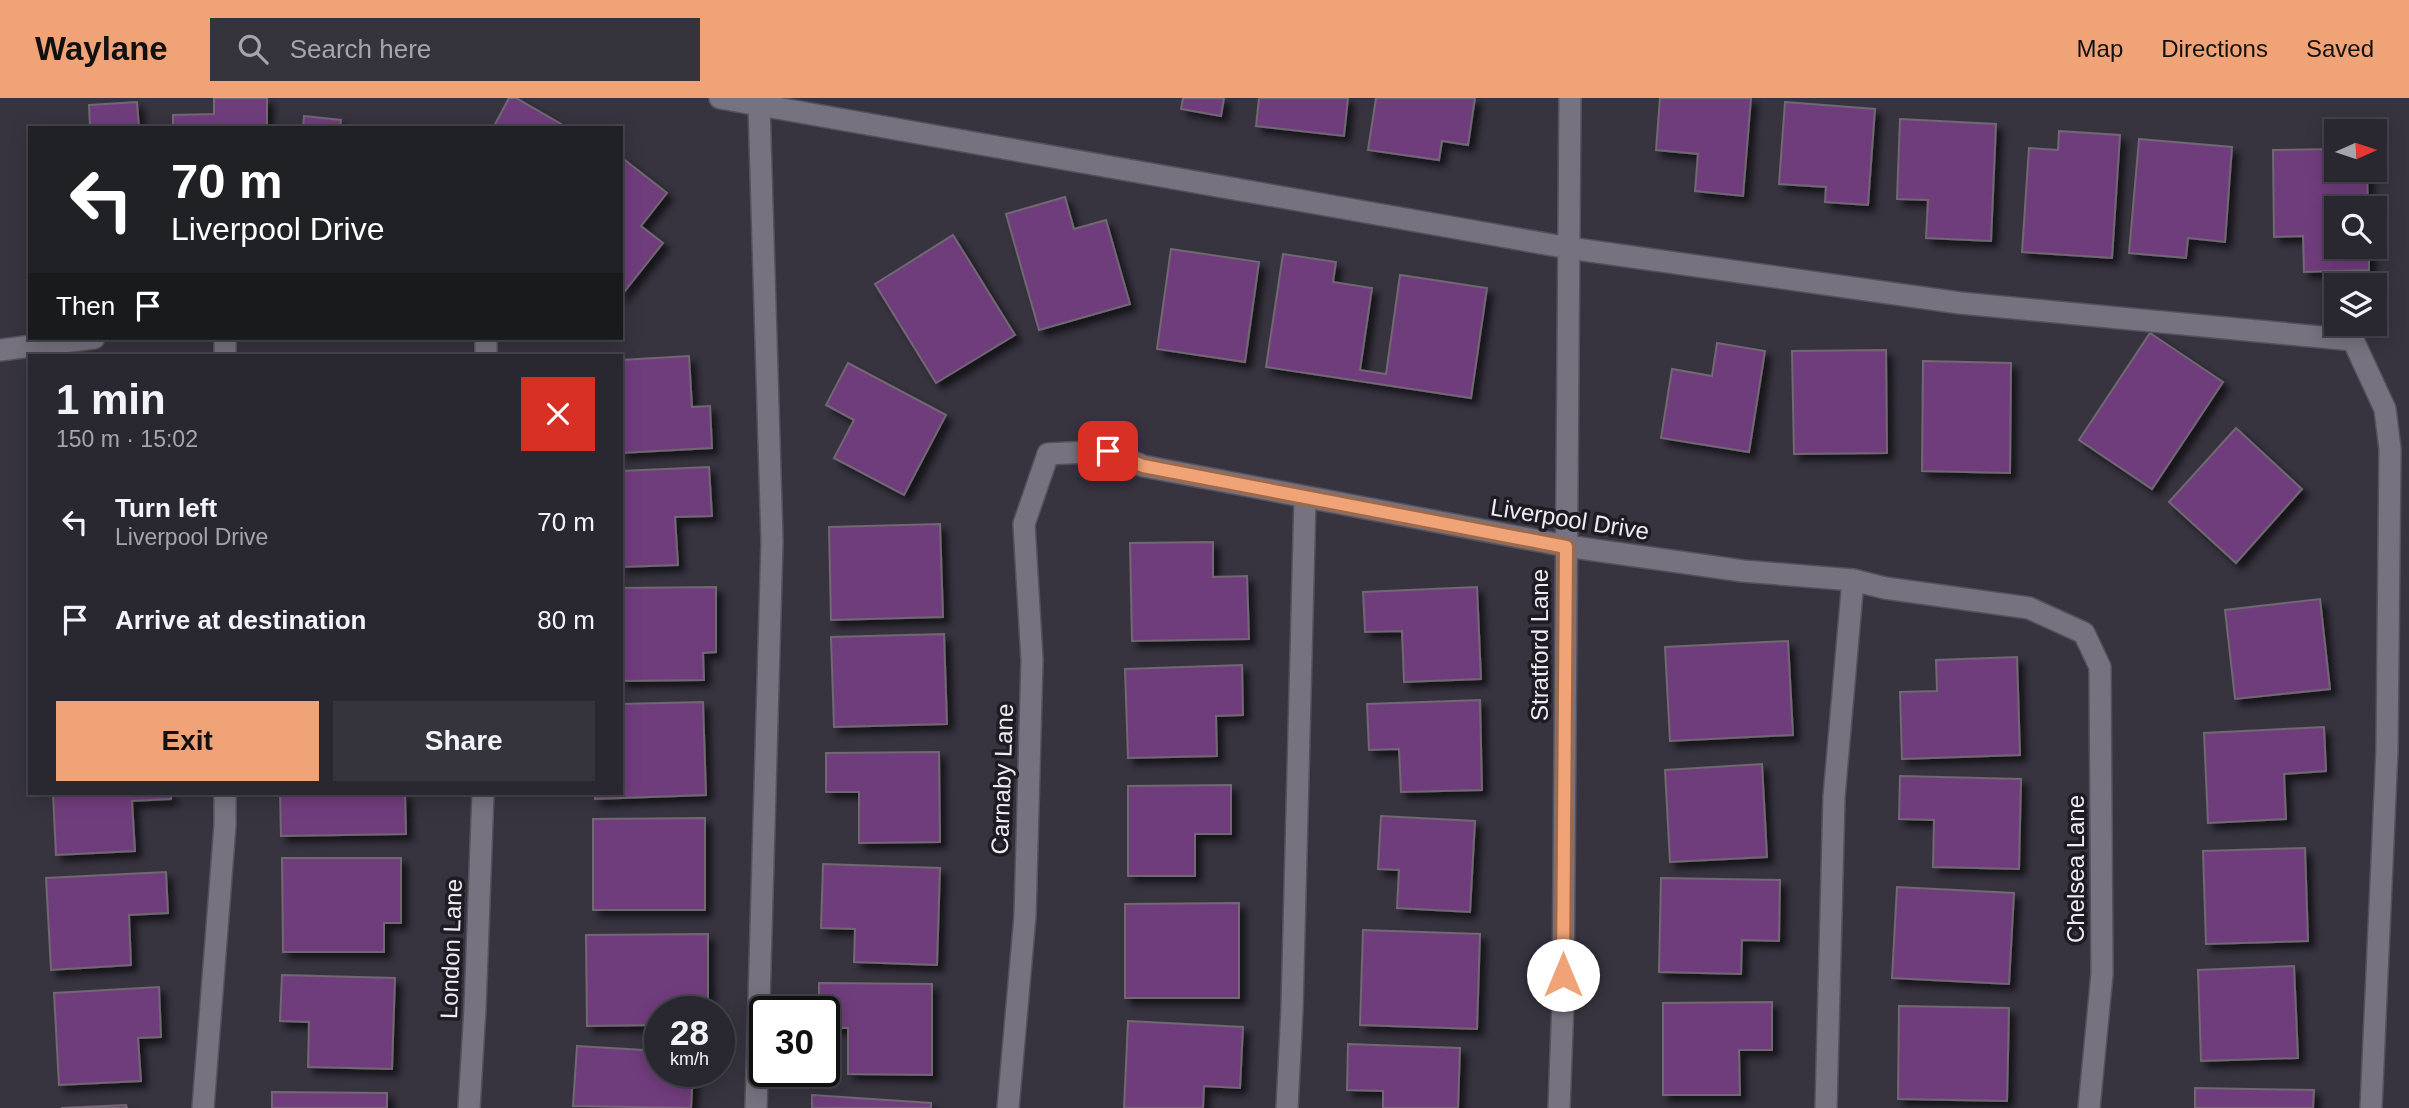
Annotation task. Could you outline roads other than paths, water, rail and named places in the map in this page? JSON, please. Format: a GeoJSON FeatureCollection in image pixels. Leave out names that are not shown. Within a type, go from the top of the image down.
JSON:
{"type":"FeatureCollection","features":[{"type":"Feature","properties":{"kind":"street"},"geometry":{"type":"LineString","coordinates":[[720,98],[1569,248],[1960,303],[2353,340],[2385,409],[2390,449],[2387,750],[2371,1108]]}},
{"type":"Feature","properties":{"kind":"street","name":"Stratford Lane"},"geometry":{"type":"LineString","coordinates":[[1559,1108],[1563,1002],[1570,98]]}},
{"type":"Feature","properties":{"kind":"street"},"geometry":{"type":"LineString","coordinates":[[757,1108],[772,541],[758,105]]}},
{"type":"Feature","properties":{"kind":"street"},"geometry":{"type":"LineString","coordinates":[[0,350],[78,340]]}},
{"type":"Feature","properties":{"kind":"street","name":"Liverpool Drive"},"geometry":{"type":"LineString","coordinates":[[1048,454],[1108,451],[1143,466],[1566,547],[1742,571],[1853,580],[1885,588],[2029,608],[2084,633]]}},
{"type":"Feature","properties":{"kind":"street","name":"Carnaby Lane"},"geometry":{"type":"LineString","coordinates":[[1008,1108],[1025,916],[1032,660],[1024,524],[1048,454]]}},
{"type":"Feature","properties":{"kind":"street"},"geometry":{"type":"LineString","coordinates":[[1287,1108],[1305,498]]}},
{"type":"Feature","properties":{"kind":"street"},"geometry":{"type":"LineString","coordinates":[[1826,1108],[1834,797],[1853,580]]}},
{"type":"Feature","properties":{"kind":"street","name":"Chelsea Lane"},"geometry":{"type":"LineString","coordinates":[[2084,633],[2099,667],[2100,694],[2102,974],[2089,1108]]}},
{"type":"Feature","properties":{"kind":"street"},"geometry":{"type":"LineString","coordinates":[[203,1108],[225,825],[225,795]]}},
{"type":"Feature","properties":{"kind":"street","name":"London Lane"},"geometry":{"type":"LineString","coordinates":[[469,1108],[483,795]]}}]}
